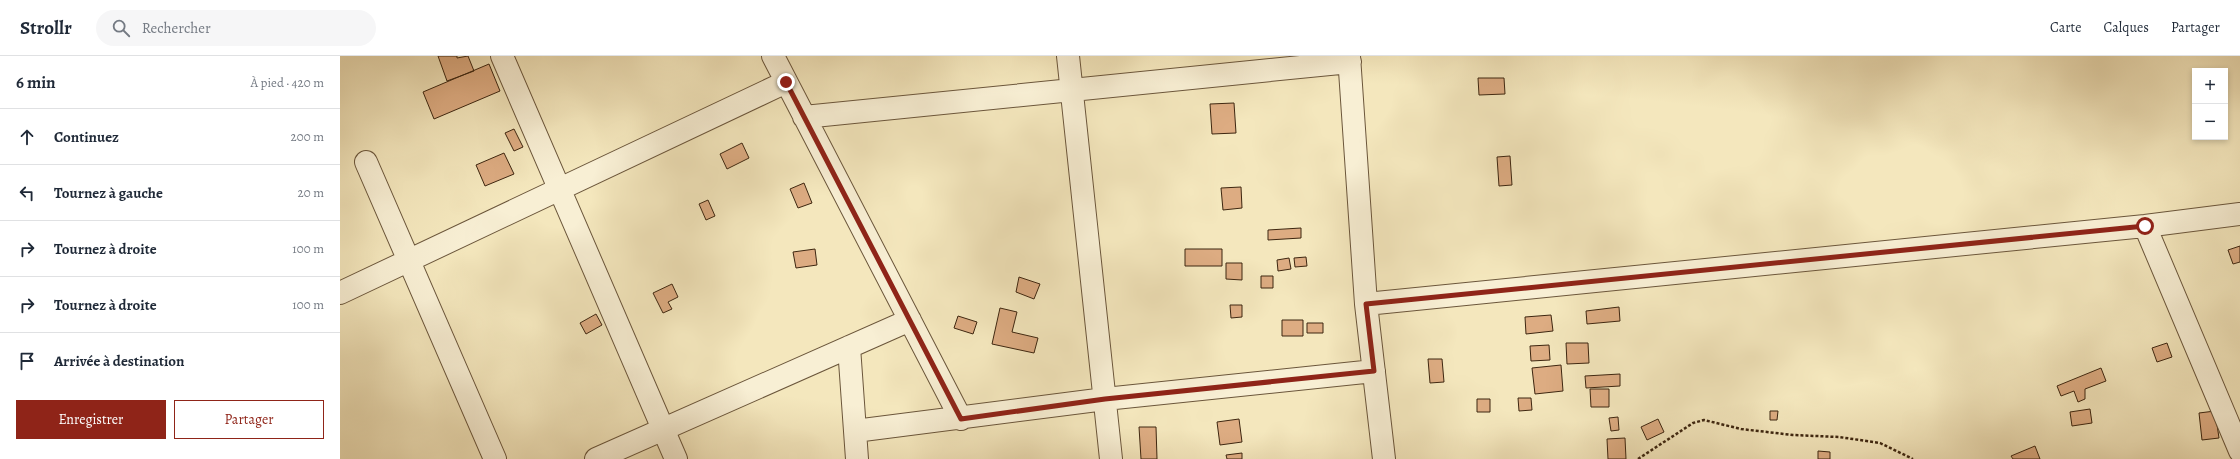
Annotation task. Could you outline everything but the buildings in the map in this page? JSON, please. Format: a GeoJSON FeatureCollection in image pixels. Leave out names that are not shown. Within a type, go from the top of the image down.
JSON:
{"type":"FeatureCollection","features":[{"type":"Feature","properties":{"kind":"street"},"geometry":{"type":"LineString","coordinates":[[502,56],[561,189],[676,459]]}},
{"type":"Feature","properties":{"kind":"street"},"geometry":{"type":"LineString","coordinates":[[773,56],[961,419]]}},
{"type":"Feature","properties":{"kind":"street"},"geometry":{"type":"LineString","coordinates":[[1068,56],[1111,459]]}},
{"type":"Feature","properties":{"kind":"street"},"geometry":{"type":"LineString","coordinates":[[804,117],[1072,91],[1350,59],[1366,304],[1384,459]]}},
{"type":"Feature","properties":{"kind":"street"},"geometry":{"type":"LineString","coordinates":[[340,292],[409,261],[786,82]]}},
{"type":"Feature","properties":{"kind":"street"},"geometry":{"type":"LineString","coordinates":[[366,162],[495,459]]}},
{"type":"Feature","properties":{"kind":"street"},"geometry":{"type":"LineString","coordinates":[[1366,304],[2145,226],[2240,214]]}},
{"type":"Feature","properties":{"kind":"street"},"geometry":{"type":"LineString","coordinates":[[2145,226],[2240,451]]}},
{"type":"Feature","properties":{"kind":"street"},"geometry":{"type":"LineString","coordinates":[[596,459],[910,320]]}},
{"type":"Feature","properties":{"kind":"street"},"geometry":{"type":"LineString","coordinates":[[849,347],[857,459]]}},
{"type":"Feature","properties":{"kind":"street"},"geometry":{"type":"LineString","coordinates":[[855,431],[961,419],[1105,399],[1374,371]]}},
{"type":"Feature","properties":{"kind":"path"},"geometry":{"type":"LineString","coordinates":[[1638,459],[1693,423],[1704,420],[1741,429],[1793,435],[1840,437],[1880,443],[1913,459]]}},
{"type":"Feature","properties":{"kind":"route"},"geometry":{"type":"LineString","coordinates":[[786,82],[961,419],[1105,399],[1374,371],[1366,304],[2145,226]]}}]}
